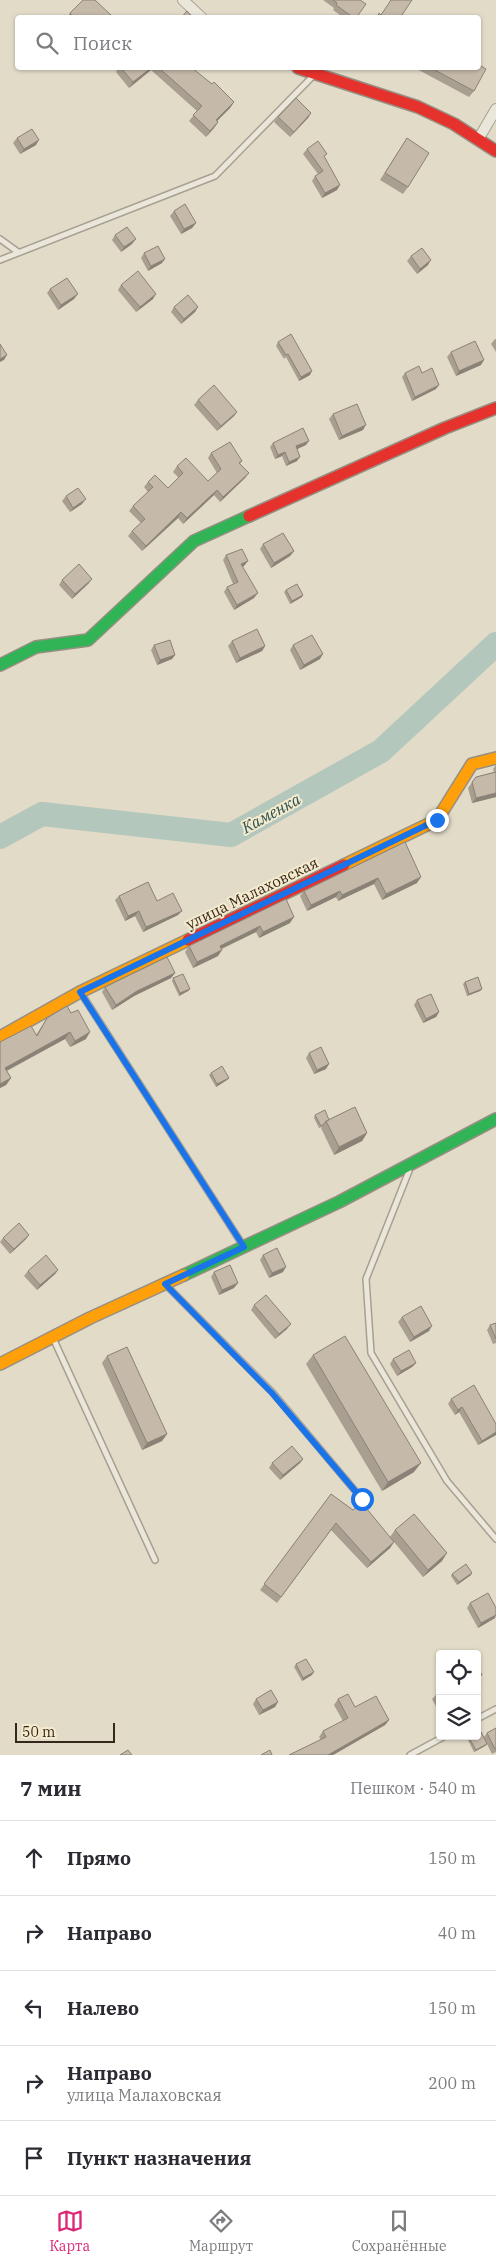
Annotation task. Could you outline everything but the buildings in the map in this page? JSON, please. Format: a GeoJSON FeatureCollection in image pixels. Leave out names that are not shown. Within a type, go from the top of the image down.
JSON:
{"type":"FeatureCollection","features":[{"type":"Feature","properties":{"kind":"street"},"geometry":{"type":"LineString","coordinates":[[184,0],[199,15]]}},
{"type":"Feature","properties":{"kind":"street"},"geometry":{"type":"LineString","coordinates":[[303,70],[411,104],[479,138],[496,151]]}},
{"type":"Feature","properties":{"kind":"street"},"geometry":{"type":"LineString","coordinates":[[479,138],[496,109]]}},
{"type":"Feature","properties":{"kind":"street"},"geometry":{"type":"LineString","coordinates":[[0,665],[36,647],[88,640],[194,541],[445,428],[496,408]]}},
{"type":"Feature","properties":{"kind":"street","name":"улица Малаховская"},"geometry":{"type":"LineString","coordinates":[[0,1037],[80,992],[437,820],[472,764],[496,758]]}},
{"type":"Feature","properties":{"kind":"street"},"geometry":{"type":"LineString","coordinates":[[0,1364],[52,1335],[244,1247],[412,1166],[496,1119]]}},
{"type":"Feature","properties":{"kind":"lane"},"geometry":{"type":"LineString","coordinates":[[0,260],[215,176],[314,74]]}},
{"type":"Feature","properties":{"kind":"lane"},"geometry":{"type":"LineString","coordinates":[[0,239],[18,252]]}},
{"type":"Feature","properties":{"kind":"lane"},"geometry":{"type":"LineString","coordinates":[[80,992],[244,1247]]}},
{"type":"Feature","properties":{"kind":"lane"},"geometry":{"type":"LineString","coordinates":[[412,1166],[366,1279],[372,1353],[447,1481],[496,1539]]}},
{"type":"Feature","properties":{"kind":"lane"},"geometry":{"type":"LineString","coordinates":[[165,1284],[272,1393],[362,1499]]}},
{"type":"Feature","properties":{"kind":"lane"},"geometry":{"type":"LineString","coordinates":[[52,1335],[155,1560]]}},
{"type":"Feature","properties":{"kind":"lane"},"geometry":{"type":"LineString","coordinates":[[481,1717],[496,1709]]}},
{"type":"Feature","properties":{"kind":"lane"},"geometry":{"type":"LineString","coordinates":[[410,1755],[438,1740]]}},
{"type":"Feature","properties":{"kind":"waterway","name":"Каменка"},"geometry":{"type":"LineString","coordinates":[[0,837],[42,814],[231,835],[381,751],[496,644]]}},
{"type":"Feature","properties":{"kind":"traffic: fast"},"geometry":{"type":"LineString","coordinates":[[0,665],[36,647],[88,640],[194,541],[249,516]]}},
{"type":"Feature","properties":{"kind":"traffic: fast"},"geometry":{"type":"LineString","coordinates":[[184,1275],[339,1202],[496,1119]]}},
{"type":"Feature","properties":{"kind":"traffic: slow"},"geometry":{"type":"LineString","coordinates":[[344,865],[437,820],[472,764],[496,758]]}},
{"type":"Feature","properties":{"kind":"traffic: slow"},"geometry":{"type":"LineString","coordinates":[[0,1037],[80,992],[188,940]]}},
{"type":"Feature","properties":{"kind":"traffic: slow"},"geometry":{"type":"LineString","coordinates":[[0,1364],[90,1318],[184,1275]]}},
{"type":"Feature","properties":{"kind":"traffic: jam"},"geometry":{"type":"LineString","coordinates":[[304,70],[418,107],[454,124],[496,151]]}},
{"type":"Feature","properties":{"kind":"traffic: jam"},"geometry":{"type":"LineString","coordinates":[[249,516],[445,428],[496,408]]}},
{"type":"Feature","properties":{"kind":"traffic: jam"},"geometry":{"type":"LineString","coordinates":[[188,940],[344,865]]}},
{"type":"Feature","properties":{"kind":"route"},"geometry":{"type":"LineString","coordinates":[[362,1499],[272,1393],[165,1284],[244,1247],[80,992],[437,820]]}}]}
